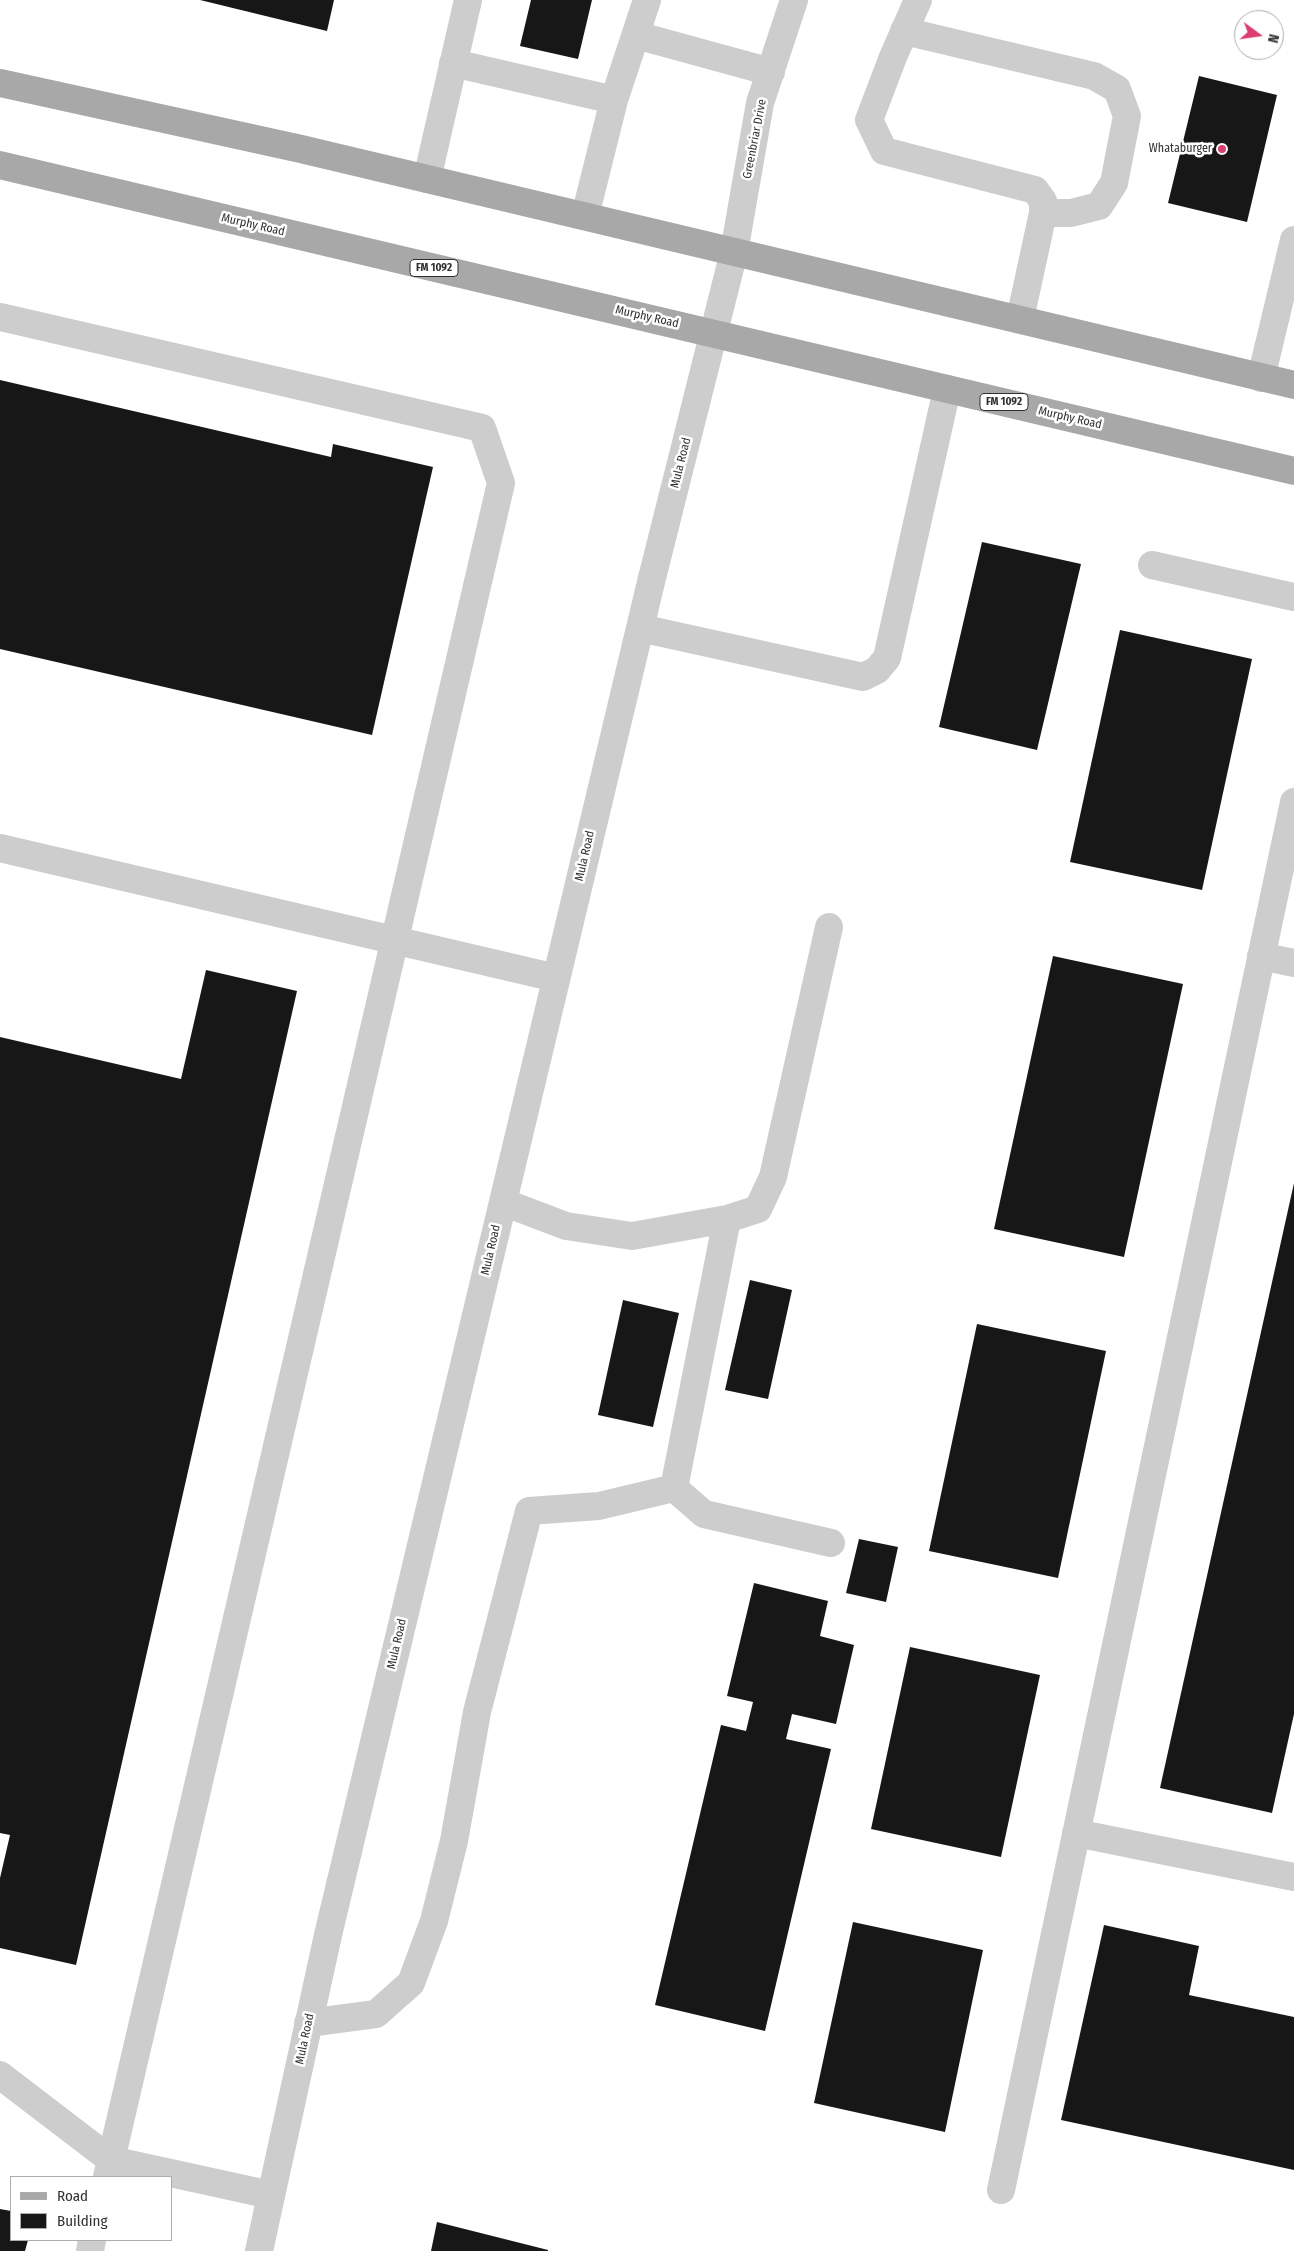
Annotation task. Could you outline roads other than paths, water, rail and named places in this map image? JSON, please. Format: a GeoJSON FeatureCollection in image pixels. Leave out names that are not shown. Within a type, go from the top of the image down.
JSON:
{"type":"FeatureCollection","features":[{"type":"Feature","properties":{"kind":"main road"},"geometry":{"type":"LineString","coordinates":[[0,83],[301,149],[1294,385]]}},
{"type":"Feature","properties":{"kind":"main road","name":"Murphy Road"},"geometry":{"type":"LineString","coordinates":[[0,165],[1294,471]]}},
{"type":"Feature","properties":{"kind":"street"},"geometry":{"type":"LineString","coordinates":[[427,179],[468,0]]}},
{"type":"Feature","properties":{"kind":"street"},"geometry":{"type":"LineString","coordinates":[[585,216],[614,100],[647,0]]}},
{"type":"Feature","properties":{"kind":"street","name":"Greenbriar Drive"},"geometry":{"type":"LineString","coordinates":[[734,252],[760,103],[794,0]]}},
{"type":"Feature","properties":{"kind":"street"},"geometry":{"type":"LineString","coordinates":[[918,0],[869,120],[884,151],[1036,190],[1043,202],[1043,213],[1020,319]]}},
{"type":"Feature","properties":{"kind":"street"},"geometry":{"type":"LineString","coordinates":[[904,31],[1094,76],[1117,89],[1127,116],[1114,183],[1099,206],[1071,213],[1043,213]]}},
{"type":"Feature","properties":{"kind":"street"},"geometry":{"type":"LineString","coordinates":[[636,35],[771,72]]}},
{"type":"Feature","properties":{"kind":"street"},"geometry":{"type":"LineString","coordinates":[[453,63],[614,100]]}},
{"type":"Feature","properties":{"kind":"street"},"geometry":{"type":"LineString","coordinates":[[1261,378],[1294,240]]}},
{"type":"Feature","properties":{"kind":"street","name":"Mula Road"},"geometry":{"type":"LineString","coordinates":[[259,2251],[308,2024],[556,978],[640,628],[734,252]]}},
{"type":"Feature","properties":{"kind":"street"},"geometry":{"type":"LineString","coordinates":[[0,317],[482,428],[501,483],[109,2168]]}},
{"type":"Feature","properties":{"kind":"street"},"geometry":{"type":"LineString","coordinates":[[640,628],[863,677],[877,670],[886,658],[947,389]]}},
{"type":"Feature","properties":{"kind":"street"},"geometry":{"type":"LineString","coordinates":[[1152,564],[1294,597]]}},
{"type":"Feature","properties":{"kind":"street"},"geometry":{"type":"LineString","coordinates":[[1001,2190],[1294,802]]}},
{"type":"Feature","properties":{"kind":"street"},"geometry":{"type":"LineString","coordinates":[[0,848],[556,978]]}},
{"type":"Feature","properties":{"kind":"street"},"geometry":{"type":"LineString","coordinates":[[503,1202],[566,1226],[632,1236],[727,1219],[758,1209],[773,1177],[829,927]]}},
{"type":"Feature","properties":{"kind":"street"},"geometry":{"type":"LineString","coordinates":[[1261,956],[1294,963]]}},
{"type":"Feature","properties":{"kind":"street"},"geometry":{"type":"LineString","coordinates":[[674,1488],[727,1219]]}},
{"type":"Feature","properties":{"kind":"street"},"geometry":{"type":"LineString","coordinates":[[308,2024],[376,2014],[411,1983],[436,1912],[454,1841],[477,1712],[529,1511],[600,1506],[674,1488]]}},
{"type":"Feature","properties":{"kind":"street"},"geometry":{"type":"LineString","coordinates":[[674,1488],[704,1514],[831,1543]]}},
{"type":"Feature","properties":{"kind":"street"},"geometry":{"type":"LineString","coordinates":[[1076,1833],[1294,1877]]}},
{"type":"Feature","properties":{"kind":"street"},"geometry":{"type":"LineString","coordinates":[[0,2075],[109,2168],[157,2176]]}},
{"type":"Feature","properties":{"kind":"street"},"geometry":{"type":"LineString","coordinates":[[172,2178],[271,2195]]}},
{"type":"Feature","properties":{"kind":"place","name":"Whataburger"},"geometry":{"type":"Point","coordinates":[1222,149]}}]}
